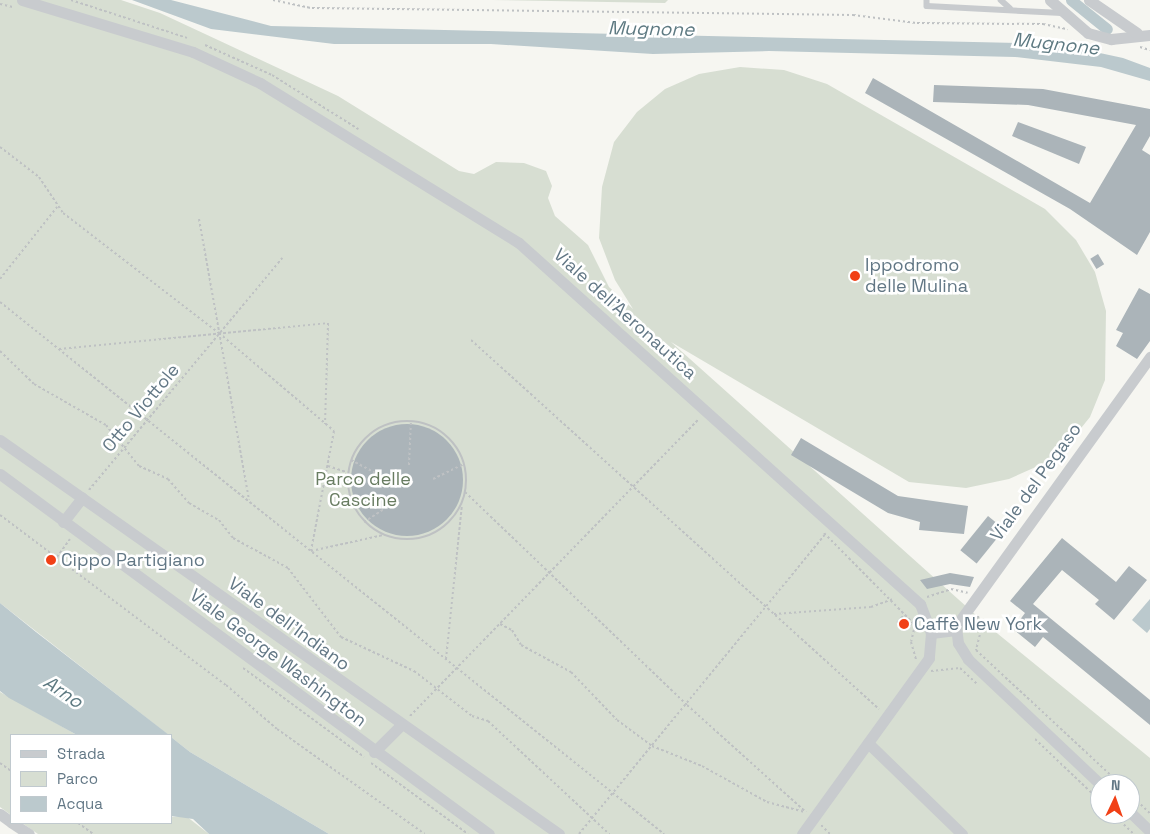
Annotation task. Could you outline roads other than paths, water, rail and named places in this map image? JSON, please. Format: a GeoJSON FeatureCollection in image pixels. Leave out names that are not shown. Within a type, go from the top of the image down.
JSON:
{"type":"FeatureCollection","features":[{"type":"Feature","properties":{"kind":"street"},"geometry":{"type":"LineString","coordinates":[[1050,0],[1088,33],[1111,39],[1137,33],[1150,35]]}},
{"type":"Feature","properties":{"kind":"street"},"geometry":{"type":"LineString","coordinates":[[1089,0],[1137,33]]}},
{"type":"Feature","properties":{"kind":"street","name":"Viale dell'Aeronautica"},"geometry":{"type":"LineString","coordinates":[[20,4],[193,52],[260,83],[519,243],[920,604],[931,634]]}},
{"type":"Feature","properties":{"kind":"street","name":"Viale del Pegaso"},"geometry":{"type":"LineString","coordinates":[[956,630],[971,601],[1150,357]]}},
{"type":"Feature","properties":{"kind":"street","name":"Viale dell'Indiano"},"geometry":{"type":"LineString","coordinates":[[0,440],[400,726],[560,834]]}},
{"type":"Feature","properties":{"kind":"street","name":"Viale George Washington"},"geometry":{"type":"LineString","coordinates":[[0,474],[374,752],[489,834]]}},
{"type":"Feature","properties":{"kind":"street"},"geometry":{"type":"LineString","coordinates":[[64,522],[82,498]]}},
{"type":"Feature","properties":{"kind":"street"},"geometry":{"type":"LineString","coordinates":[[802,834],[923,667],[931,634],[956,630],[968,659],[1090,775]]}},
{"type":"Feature","properties":{"kind":"street","name":"Viale George Washington"},"geometry":{"type":"LineString","coordinates":[[374,752],[400,726]]}},
{"type":"Feature","properties":{"kind":"street"},"geometry":{"type":"LineString","coordinates":[[868,743],[962,834]]}},
{"type":"Feature","properties":{"kind":"street"},"geometry":{"type":"LineString","coordinates":[[1140,822],[1150,831]]}},
{"type":"Feature","properties":{"kind":"street"},"geometry":{"type":"LineString","coordinates":[[15,824],[28,834]]}},
{"type":"Feature","properties":{"kind":"lane"},"geometry":{"type":"LineString","coordinates":[[927,0],[927,6],[1010,8],[1066,14]]}},
{"type":"Feature","properties":{"kind":"lane"},"geometry":{"type":"LineString","coordinates":[[949,6],[954,0]]}},
{"type":"Feature","properties":{"kind":"lane"},"geometry":{"type":"LineString","coordinates":[[1000,0],[1010,8]]}},
{"type":"Feature","properties":{"kind":"water","name":"Mugnone"},"geometry":{"type":"Polygon","coordinates":[[[132,0],[171,0],[271,26],[1058,44],[1123,58],[1150,68],[1150,81],[1101,67],[1015,57],[769,51],[653,54],[491,44],[334,44],[211,29],[132,0]]]}},
{"type":"Feature","properties":{"kind":"water"},"geometry":{"type":"Polygon","coordinates":[[[1150,599],[1150,629],[1147,633],[1132,620],[1150,599]]]}},
{"type":"Feature","properties":{"kind":"water","name":"Arno"},"geometry":{"type":"Polygon","coordinates":[[[0,603],[168,734],[75,734],[9,698],[0,691],[0,603]]]}},
{"type":"Feature","properties":{"kind":"water"},"geometry":{"type":"Polygon","coordinates":[[[172,738],[190,752],[329,834],[209,834],[193,819],[172,816],[172,738]]]}},
{"type":"Feature","properties":{"kind":"waterway"},"geometry":{"type":"LineString","coordinates":[[1071,0],[1107,29]]}},
{"type":"Feature","properties":{"kind":"place","name":"Ippodromo delle Mulina"},"geometry":{"type":"Point","coordinates":[855,276]}},
{"type":"Feature","properties":{"kind":"place","name":"Cippo Partigiano"},"geometry":{"type":"Point","coordinates":[51,560]}},
{"type":"Feature","properties":{"kind":"place","name":"Caffè New York"},"geometry":{"type":"Point","coordinates":[904,624]}},
{"type":"Feature","properties":{"kind":"park label","name":"Parco delle Cascine"},"geometry":{"type":"Point","coordinates":[363,490]}}]}
